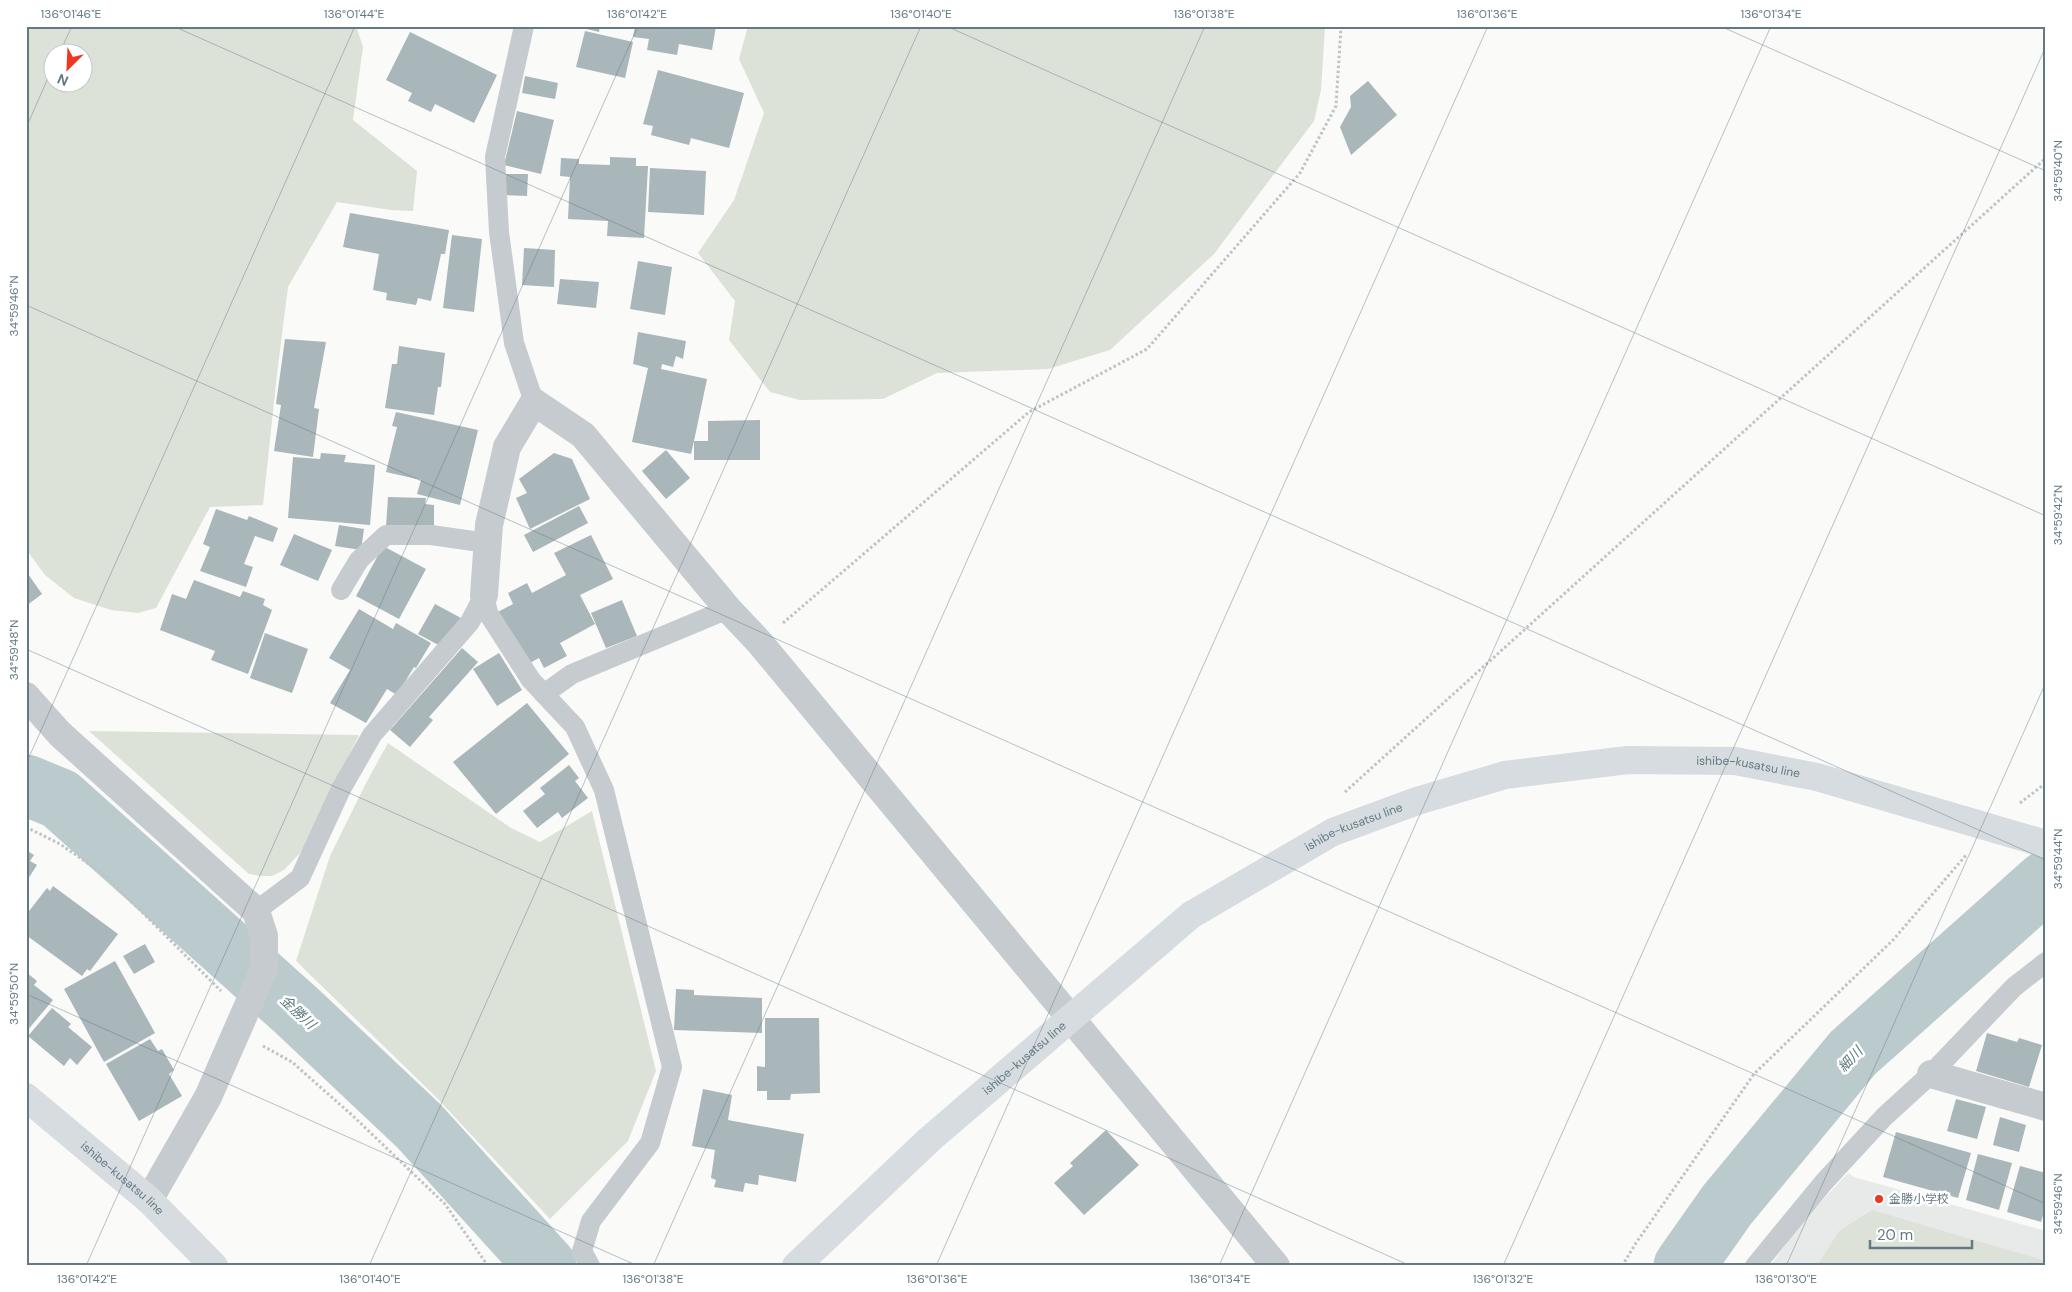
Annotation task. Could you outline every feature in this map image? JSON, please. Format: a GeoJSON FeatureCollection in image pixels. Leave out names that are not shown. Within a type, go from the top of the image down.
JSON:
{"type":"FeatureCollection","features":[{"type":"Feature","properties":{"kind":"main road","name":"ishibe-kusatsu line"},"geometry":{"type":"LineString","coordinates":[[796,1266],[930,1139],[1192,915],[1333,832],[1417,801],[1505,775],[1628,760],[1735,761],[1817,777],[2046,844]]}},
{"type":"Feature","properties":{"kind":"main road","name":"ishibe-kusatsu line"},"geometry":{"type":"LineString","coordinates":[[26,1097],[149,1200],[214,1266]]}},
{"type":"Feature","properties":{"kind":"street"},"geometry":{"type":"LineString","coordinates":[[484,595],[489,524],[507,447],[534,402],[583,435],[728,609],[760,643],[1070,1020],[1276,1266]]}},
{"type":"Feature","properties":{"kind":"street"},"geometry":{"type":"LineString","coordinates":[[26,696],[60,734],[260,923],[264,968],[208,1097],[149,1200]]}},
{"type":"Feature","properties":{"kind":"street"},"geometry":{"type":"LineString","coordinates":[[1931,1074],[2046,1107]]}},
{"type":"Feature","properties":{"kind":"lane"},"geometry":{"type":"LineString","coordinates":[[524,26],[495,158],[499,232],[514,343],[534,402]]}},
{"type":"Feature","properties":{"kind":"lane"},"geometry":{"type":"LineString","coordinates":[[341,590],[359,560],[386,534],[430,535],[487,542]]}},
{"type":"Feature","properties":{"kind":"lane"},"geometry":{"type":"LineString","coordinates":[[484,595],[488,613],[531,680],[575,727],[604,790],[672,1067],[650,1143],[591,1221],[582,1251],[590,1266]]}},
{"type":"Feature","properties":{"kind":"lane"},"geometry":{"type":"LineString","coordinates":[[260,923],[300,878],[341,790],[372,735],[470,622],[484,595]]}},
{"type":"Feature","properties":{"kind":"lane"},"geometry":{"type":"LineString","coordinates":[[544,694],[572,674],[728,609]]}},
{"type":"Feature","properties":{"kind":"lane"},"geometry":{"type":"LineString","coordinates":[[1755,1266],[1824,1182],[1884,1117],[1931,1074],[2014,987],[2046,962]]}},
{"type":"Feature","properties":{"kind":"path"},"geometry":{"type":"LineString","coordinates":[[760,643],[1029,412],[1147,349],[1300,173],[1336,106],[1341,26]]}},
{"type":"Feature","properties":{"kind":"path"},"geometry":{"type":"LineString","coordinates":[[1333,832],[1331,805],[2046,158]]}},
{"type":"Feature","properties":{"kind":"path"},"geometry":{"type":"LineString","coordinates":[[1622,1266],[1754,1074],[1893,940],[1996,830],[2046,783]]}},
{"type":"Feature","properties":{"kind":"path"},"geometry":{"type":"LineString","coordinates":[[26,827],[60,844],[106,876],[243,1019],[259,1044],[292,1062],[353,1116],[445,1204],[488,1266]]}},
{"type":"Feature","properties":{"kind":"shaded area"},"geometry":{"type":"Polygon","coordinates":[[[26,26],[356,26],[363,47],[353,120],[417,171],[413,211],[391,210],[337,202],[288,287],[263,505],[210,507],[156,608],[138,613],[111,610],[74,598],[45,575],[26,549],[26,26]]]}},
{"type":"Feature","properties":{"kind":"shaded area"},"geometry":{"type":"Polygon","coordinates":[[[748,26],[1325,26],[1321,90],[1314,121],[1214,254],[1110,350],[1048,369],[937,373],[883,399],[800,400],[770,392],[729,340],[735,301],[698,253],[734,200],[764,113],[739,59],[748,26]]]}},
{"type":"Feature","properties":{"kind":"shaded area"},"geometry":{"type":"Polygon","coordinates":[[[89,731],[359,735],[301,852],[284,870],[272,876],[260,876],[249,874],[89,731]]]}},
{"type":"Feature","properties":{"kind":"shaded area"},"geometry":{"type":"Polygon","coordinates":[[[388,743],[511,828],[540,842],[592,811],[656,1071],[628,1141],[550,1219],[436,1097],[296,961],[330,856],[388,743]]]}},
{"type":"Feature","properties":{"kind":"shaded area","name":"金勝小学校"},"geometry":{"type":"Polygon","coordinates":[[[1848,1173],[1854,1177],[2046,1231],[2046,1266],[1770,1266],[1802,1222],[1848,1173]]]}},
{"type":"Feature","properties":{"kind":"shaded area"},"geometry":{"type":"Polygon","coordinates":[[[1872,1210],[2046,1261],[2046,1266],[1817,1266],[1839,1231],[1872,1210]]]}},
{"type":"Feature","properties":{"kind":"building"},"geometry":{"type":"Polygon","coordinates":[[[574,26],[600,26],[599,32],[574,26]]]}},
{"type":"Feature","properties":{"kind":"building"},"geometry":{"type":"Polygon","coordinates":[[[635,26],[716,26],[712,50],[679,44],[677,55],[647,50],[649,39],[633,37],[635,26]]]}},
{"type":"Feature","properties":{"kind":"building"},"geometry":{"type":"Polygon","coordinates":[[[585,31],[633,42],[625,78],[576,67],[585,31]]]}},
{"type":"Feature","properties":{"kind":"building"},"geometry":{"type":"Polygon","coordinates":[[[410,32],[497,75],[474,123],[435,104],[431,112],[408,101],[412,93],[386,80],[410,32]]]}},
{"type":"Feature","properties":{"kind":"building"},"geometry":{"type":"Polygon","coordinates":[[[658,70],[744,93],[729,148],[691,138],[689,145],[651,135],[653,126],[643,124],[658,70]]]}},
{"type":"Feature","properties":{"kind":"building"},"geometry":{"type":"Polygon","coordinates":[[[525,76],[558,83],[555,99],[522,93],[525,76]]]}},
{"type":"Feature","properties":{"kind":"building"},"geometry":{"type":"Polygon","coordinates":[[[1368,81],[1397,115],[1351,155],[1340,127],[1351,107],[1350,96],[1368,81]]]}},
{"type":"Feature","properties":{"kind":"building"},"geometry":{"type":"Polygon","coordinates":[[[517,111],[554,120],[541,174],[504,165],[517,111]]]}},
{"type":"Feature","properties":{"kind":"building"},"geometry":{"type":"Polygon","coordinates":[[[610,157],[636,158],[636,166],[648,166],[644,238],[607,236],[608,221],[568,219],[570,177],[560,176],[561,158],[579,159],[579,164],[610,165],[610,157]]]}},
{"type":"Feature","properties":{"kind":"building"},"geometry":{"type":"Polygon","coordinates":[[[650,168],[706,171],[704,215],[648,212],[650,168]]]}},
{"type":"Feature","properties":{"kind":"building"},"geometry":{"type":"Polygon","coordinates":[[[504,174],[528,174],[527,196],[504,195],[504,174]]]}},
{"type":"Feature","properties":{"kind":"building"},"geometry":{"type":"Polygon","coordinates":[[[350,213],[449,230],[445,254],[441,254],[431,301],[418,298],[416,305],[386,300],[387,293],[373,290],[379,254],[343,247],[350,213]]]}},
{"type":"Feature","properties":{"kind":"building"},"geometry":{"type":"Polygon","coordinates":[[[452,235],[482,239],[474,312],[443,308],[452,235]]]}},
{"type":"Feature","properties":{"kind":"building"},"geometry":{"type":"Polygon","coordinates":[[[524,248],[555,250],[554,287],[522,285],[524,248]]]}},
{"type":"Feature","properties":{"kind":"building"},"geometry":{"type":"Polygon","coordinates":[[[638,261],[672,267],[665,315],[630,309],[638,261]]]}},
{"type":"Feature","properties":{"kind":"building"},"geometry":{"type":"Polygon","coordinates":[[[560,279],[599,282],[596,308],[557,304],[560,279]]]}},
{"type":"Feature","properties":{"kind":"building"},"geometry":{"type":"Polygon","coordinates":[[[638,332],[686,341],[683,359],[676,356],[673,367],[662,364],[661,369],[707,379],[691,454],[632,442],[648,368],[633,364],[638,332]]]}},
{"type":"Feature","properties":{"kind":"building"},"geometry":{"type":"Polygon","coordinates":[[[285,339],[326,342],[314,408],[319,409],[313,457],[274,451],[281,405],[276,404],[285,339]]]}},
{"type":"Feature","properties":{"kind":"building"},"geometry":{"type":"Polygon","coordinates":[[[399,346],[445,353],[441,387],[438,387],[434,415],[385,408],[392,364],[397,364],[399,346]]]}},
{"type":"Feature","properties":{"kind":"building"},"geometry":{"type":"Polygon","coordinates":[[[396,412],[478,430],[460,505],[417,494],[421,480],[386,472],[397,427],[392,426],[396,412]]]}},
{"type":"Feature","properties":{"kind":"building"},"geometry":{"type":"Polygon","coordinates":[[[760,420],[760,460],[694,460],[694,441],[708,441],[708,421],[760,420]]]}},
{"type":"Feature","properties":{"kind":"building"},"geometry":{"type":"Polygon","coordinates":[[[666,450],[690,478],[666,499],[642,471],[666,450]]]}},
{"type":"Feature","properties":{"kind":"building"},"geometry":{"type":"Polygon","coordinates":[[[321,453],[346,455],[344,462],[375,465],[370,525],[288,518],[293,457],[320,459],[321,453]]]}},
{"type":"Feature","properties":{"kind":"building"},"geometry":{"type":"Polygon","coordinates":[[[554,453],[572,459],[590,499],[530,529],[516,498],[527,493],[519,479],[554,453]]]}},
{"type":"Feature","properties":{"kind":"building"},"geometry":{"type":"Polygon","coordinates":[[[388,497],[426,498],[425,504],[434,505],[434,528],[386,527],[388,497]]]}},
{"type":"Feature","properties":{"kind":"building"},"geometry":{"type":"Polygon","coordinates":[[[579,506],[588,523],[533,552],[524,535],[579,506]]]}},
{"type":"Feature","properties":{"kind":"building"},"geometry":{"type":"Polygon","coordinates":[[[216,509],[247,520],[249,516],[278,528],[273,542],[255,536],[244,564],[253,567],[246,587],[200,571],[210,547],[203,544],[216,509]]]}},
{"type":"Feature","properties":{"kind":"building"},"geometry":{"type":"Polygon","coordinates":[[[339,525],[364,529],[361,550],[335,546],[339,525]]]}},
{"type":"Feature","properties":{"kind":"building"},"geometry":{"type":"Polygon","coordinates":[[[294,534],[332,550],[318,581],[280,565],[294,534]]]}},
{"type":"Feature","properties":{"kind":"building"},"geometry":{"type":"Polygon","coordinates":[[[591,535],[613,579],[580,595],[595,624],[560,643],[567,656],[544,668],[539,658],[526,665],[498,612],[513,604],[508,593],[527,583],[532,593],[566,575],[554,553],[591,535]]]}},
{"type":"Feature","properties":{"kind":"building"},"geometry":{"type":"Polygon","coordinates":[[[383,546],[426,569],[399,619],[356,596],[383,546]]]}},
{"type":"Feature","properties":{"kind":"building"},"geometry":{"type":"Polygon","coordinates":[[[26,571],[42,594],[26,606],[26,571]]]}},
{"type":"Feature","properties":{"kind":"building"},"geometry":{"type":"Polygon","coordinates":[[[194,580],[240,597],[243,591],[265,599],[263,605],[272,610],[248,674],[211,660],[215,651],[160,630],[172,594],[186,599],[194,580]]]}},
{"type":"Feature","properties":{"kind":"building"},"geometry":{"type":"Polygon","coordinates":[[[622,600],[637,636],[606,648],[591,613],[622,600]]]}},
{"type":"Feature","properties":{"kind":"building"},"geometry":{"type":"Polygon","coordinates":[[[435,604],[461,618],[444,648],[418,634],[435,604]]]}},
{"type":"Feature","properties":{"kind":"building"},"geometry":{"type":"Polygon","coordinates":[[[359,609],[393,629],[396,623],[431,643],[397,695],[387,689],[366,723],[330,703],[350,670],[329,658],[359,609]]]}},
{"type":"Feature","properties":{"kind":"building"},"geometry":{"type":"Polygon","coordinates":[[[265,633],[308,649],[292,693],[250,678],[265,633]]]}},
{"type":"Feature","properties":{"kind":"building"},"geometry":{"type":"Polygon","coordinates":[[[462,648],[478,662],[429,717],[433,720],[410,747],[390,730],[462,648]]]}},
{"type":"Feature","properties":{"kind":"building"},"geometry":{"type":"Polygon","coordinates":[[[499,653],[522,690],[497,706],[473,669],[499,653]]]}},
{"type":"Feature","properties":{"kind":"building"},"geometry":{"type":"Polygon","coordinates":[[[527,703],[569,754],[496,814],[453,762],[527,703]]]}},
{"type":"Feature","properties":{"kind":"building"},"geometry":{"type":"Polygon","coordinates":[[[569,765],[579,778],[575,781],[588,798],[562,818],[558,812],[537,828],[523,811],[545,794],[540,788],[569,765]]]}},
{"type":"Feature","properties":{"kind":"building"},"geometry":{"type":"Polygon","coordinates":[[[26,850],[34,855],[30,861],[37,865],[26,882],[26,850]]]}},
{"type":"Feature","properties":{"kind":"building"},"geometry":{"type":"Polygon","coordinates":[[[53,886],[118,934],[90,971],[87,969],[82,976],[26,935],[26,915],[47,888],[50,891],[53,886]]]}},
{"type":"Feature","properties":{"kind":"building"},"geometry":{"type":"Polygon","coordinates":[[[145,944],[155,962],[134,974],[123,956],[145,944]]]}},
{"type":"Feature","properties":{"kind":"building"},"geometry":{"type":"Polygon","coordinates":[[[115,961],[155,1033],[104,1062],[64,989],[115,961]]]}},
{"type":"Feature","properties":{"kind":"building"},"geometry":{"type":"Polygon","coordinates":[[[26,972],[37,981],[34,985],[53,1000],[26,1032],[26,972]]]}},
{"type":"Feature","properties":{"kind":"building"},"geometry":{"type":"Polygon","coordinates":[[[676,989],[694,990],[694,995],[762,998],[762,1033],[674,1030],[676,989]]]}},
{"type":"Feature","properties":{"kind":"building"},"geometry":{"type":"Polygon","coordinates":[[[52,1008],[71,1024],[68,1027],[92,1047],[77,1065],[70,1058],[64,1066],[28,1036],[52,1008]]]}},
{"type":"Feature","properties":{"kind":"building"},"geometry":{"type":"Polygon","coordinates":[[[765,1018],[819,1018],[820,1093],[791,1094],[790,1100],[767,1100],[767,1091],[757,1091],[757,1066],[765,1067],[765,1018]]]}},
{"type":"Feature","properties":{"kind":"building"},"geometry":{"type":"Polygon","coordinates":[[[1987,1033],[2017,1042],[2019,1038],[2042,1045],[2029,1087],[1976,1071],[1987,1033]]]}},
{"type":"Feature","properties":{"kind":"building"},"geometry":{"type":"Polygon","coordinates":[[[150,1039],[158,1051],[162,1049],[174,1070],[169,1074],[182,1096],[139,1121],[106,1064],[150,1039]]]}},
{"type":"Feature","properties":{"kind":"building"},"geometry":{"type":"Polygon","coordinates":[[[703,1089],[732,1095],[728,1120],[804,1134],[796,1182],[759,1175],[758,1185],[745,1183],[743,1192],[714,1187],[716,1180],[711,1178],[715,1150],[692,1146],[703,1089]]]}},
{"type":"Feature","properties":{"kind":"building"},"geometry":{"type":"Polygon","coordinates":[[[1956,1099],[1986,1107],[1977,1139],[1947,1131],[1956,1099]]]}},
{"type":"Feature","properties":{"kind":"building"},"geometry":{"type":"Polygon","coordinates":[[[2000,1117],[2026,1125],[2019,1152],[1993,1145],[2000,1117]]]}},
{"type":"Feature","properties":{"kind":"building"},"geometry":{"type":"Polygon","coordinates":[[[1106,1130],[1139,1165],[1084,1215],[1054,1183],[1073,1166],[1070,1163],[1106,1130]]]}},
{"type":"Feature","properties":{"kind":"building"},"geometry":{"type":"Polygon","coordinates":[[[1896,1132],[1971,1153],[1958,1198],[1883,1177],[1896,1132]]]}},
{"type":"Feature","properties":{"kind":"building"},"geometry":{"type":"Polygon","coordinates":[[[1978,1154],[2012,1163],[1999,1210],[1966,1200],[1978,1154]]]}},
{"type":"Feature","properties":{"kind":"building"},"geometry":{"type":"Polygon","coordinates":[[[2020,1166],[2046,1173],[2046,1205],[2041,1222],[2007,1212],[2020,1166]]]}},
{"type":"Feature","properties":{"kind":"waterway","name":"金勝川"},"geometry":{"type":"LineString","coordinates":[[26,785],[60,799],[297,1011],[419,1126],[546,1266]]}},
{"type":"Feature","properties":{"kind":"waterway","name":"細川"},"geometry":{"type":"LineString","coordinates":[[1684,1266],[1727,1205],[1853,1053],[2046,881]]}},
{"type":"Feature","properties":{"kind":"place","name":"金勝小学校"},"geometry":{"type":"Point","coordinates":[1879,1199]}}]}
